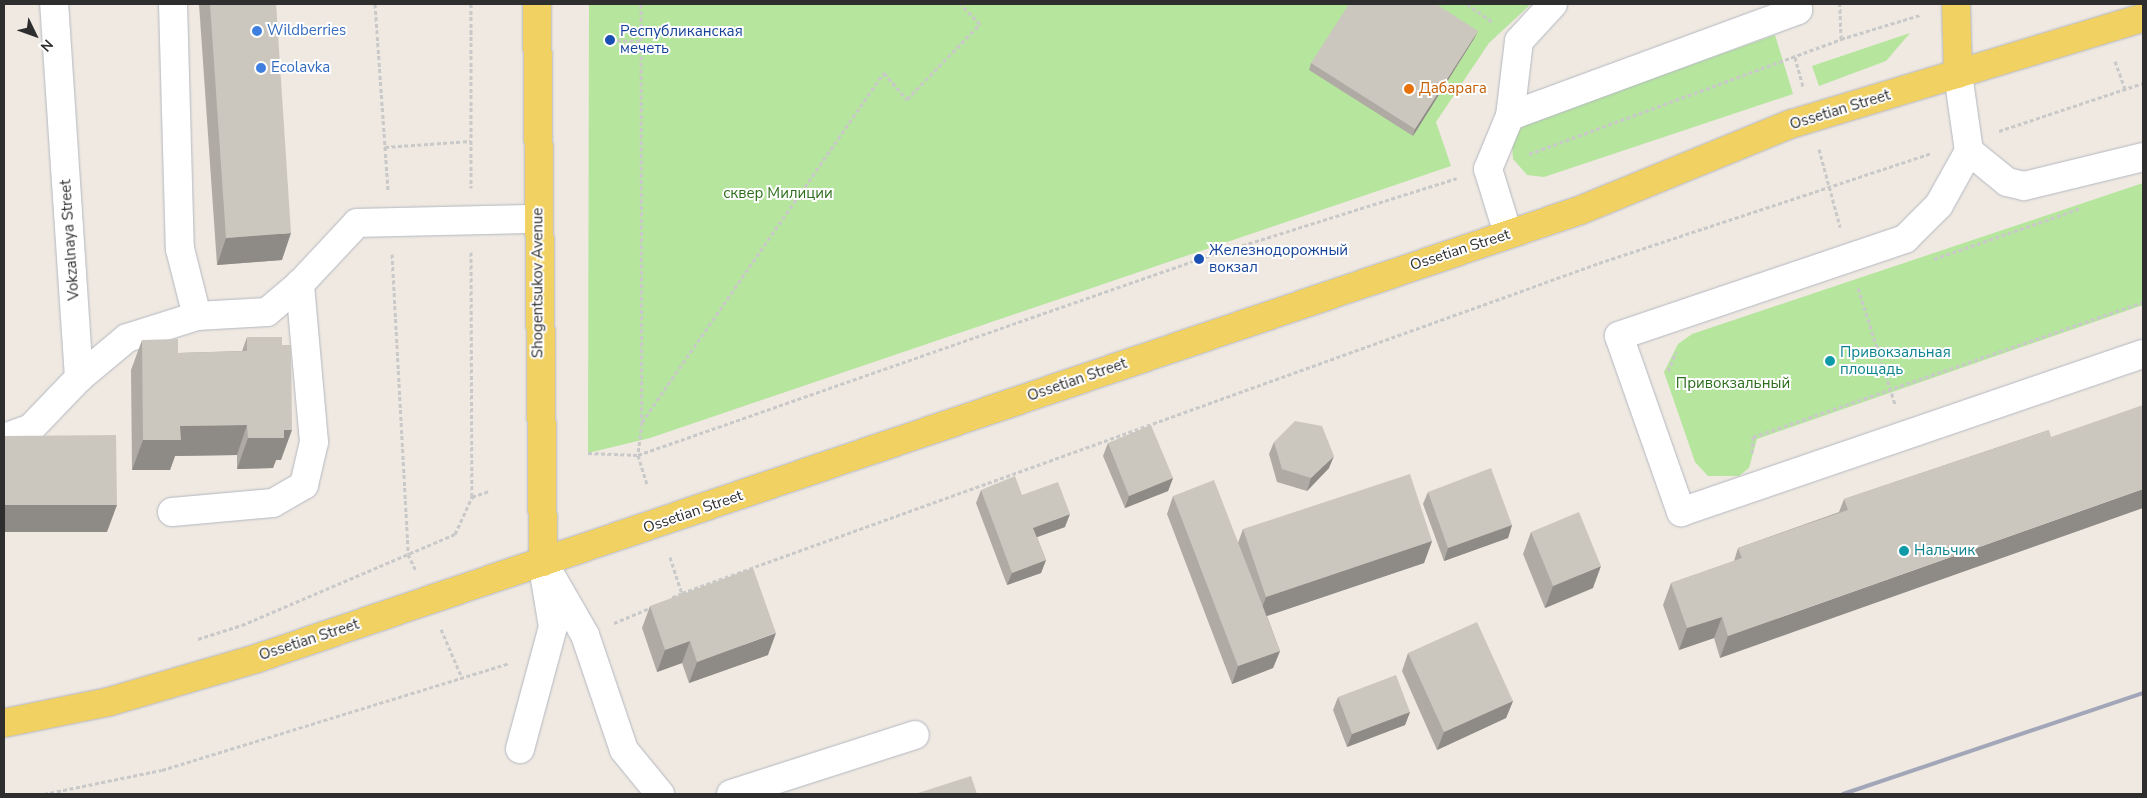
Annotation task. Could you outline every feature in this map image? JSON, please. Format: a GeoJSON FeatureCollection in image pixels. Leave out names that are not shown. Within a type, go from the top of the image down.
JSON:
{"type":"FeatureCollection","features":[{"type":"Feature","properties":{"kind":"main road","name":"Shogentsukov Avenue"},"geometry":{"type":"LineString","coordinates":[[537,4],[542,562]]}},
{"type":"Feature","properties":{"kind":"main road"},"geometry":{"type":"LineString","coordinates":[[1956,4],[1958,74]]}},
{"type":"Feature","properties":{"kind":"main road","name":"Ossetian Street"},"geometry":{"type":"LineString","coordinates":[[4,724],[108,702],[428,601],[1581,210],[1791,124],[2143,18]]}},
{"type":"Feature","properties":{"kind":"street","name":"Vokzalnaya Street"},"geometry":{"type":"LineString","coordinates":[[54,4],[79,378]]}},
{"type":"Feature","properties":{"kind":"street"},"geometry":{"type":"LineString","coordinates":[[172,4],[180,249],[197,316]]}},
{"type":"Feature","properties":{"kind":"street"},"geometry":{"type":"LineString","coordinates":[[1508,234],[1488,168],[1510,116],[1519,41],[1554,4]]}},
{"type":"Feature","properties":{"kind":"street"},"geometry":{"type":"LineString","coordinates":[[1510,116],[1798,10],[1797,4]]}},
{"type":"Feature","properties":{"kind":"street"},"geometry":{"type":"LineString","coordinates":[[1958,74],[1968,146],[1939,205],[1905,239],[1618,336],[1682,512],[2143,354]]}},
{"type":"Feature","properties":{"kind":"street"},"geometry":{"type":"LineString","coordinates":[[1968,146],[2006,182],[2024,186],[2143,157]]}},
{"type":"Feature","properties":{"kind":"street"},"geometry":{"type":"LineString","coordinates":[[4,438],[31,428],[79,378],[127,338],[197,316],[267,312],[300,284],[357,223],[538,219]]}},
{"type":"Feature","properties":{"kind":"street"},"geometry":{"type":"LineString","coordinates":[[172,512],[273,503],[304,485],[314,442],[300,284]]}},
{"type":"Feature","properties":{"kind":"street"},"geometry":{"type":"LineString","coordinates":[[542,562],[585,636],[624,750],[660,794]]}},
{"type":"Feature","properties":{"kind":"street"},"geometry":{"type":"LineString","coordinates":[[520,748],[552,627],[542,562]]}},
{"type":"Feature","properties":{"kind":"street"},"geometry":{"type":"LineString","coordinates":[[732,794],[915,735]]}},
{"type":"Feature","properties":{"kind":"path"},"geometry":{"type":"LineString","coordinates":[[375,4],[391,222],[408,554],[462,678]]}},
{"type":"Feature","properties":{"kind":"path"},"geometry":{"type":"LineString","coordinates":[[641,4],[642,422],[638,455],[647,484]]}},
{"type":"Feature","properties":{"kind":"path"},"geometry":{"type":"LineString","coordinates":[[642,422],[884,73],[907,99],[980,24],[961,4]]}},
{"type":"Feature","properties":{"kind":"path"},"geometry":{"type":"LineString","coordinates":[[1840,4],[1841,39]]}},
{"type":"Feature","properties":{"kind":"path"},"geometry":{"type":"LineString","coordinates":[[588,453],[638,455],[1199,259],[1488,168],[1841,39],[1920,15]]}},
{"type":"Feature","properties":{"kind":"path"},"geometry":{"type":"LineString","coordinates":[[610,40],[642,41]]}},
{"type":"Feature","properties":{"kind":"path"},"geometry":{"type":"LineString","coordinates":[[2114,58],[2125,89]]}},
{"type":"Feature","properties":{"kind":"path"},"geometry":{"type":"LineString","coordinates":[[664,601],[1599,263],[1829,187],[1968,146],[2143,83]]}},
{"type":"Feature","properties":{"kind":"path"},"geometry":{"type":"LineString","coordinates":[[385,147],[471,141]]}},
{"type":"Feature","properties":{"kind":"path"},"geometry":{"type":"LineString","coordinates":[[1829,187],[1848,258]]}},
{"type":"Feature","properties":{"kind":"path"},"geometry":{"type":"LineString","coordinates":[[1931,260],[2088,206]]}},
{"type":"Feature","properties":{"kind":"path"},"geometry":{"type":"LineString","coordinates":[[1848,288],[1866,282]]}},
{"type":"Feature","properties":{"kind":"path"},"geometry":{"type":"LineString","coordinates":[[1857,286],[1905,435]]}},
{"type":"Feature","properties":{"kind":"path"},"geometry":{"type":"LineString","coordinates":[[1750,459],[1753,437],[2143,302]]}},
{"type":"Feature","properties":{"kind":"path"},"geometry":{"type":"LineString","coordinates":[[1670,381],[1667,372],[1680,346]]}},
{"type":"Feature","properties":{"kind":"path"},"geometry":{"type":"LineString","coordinates":[[195,640],[242,625],[455,534],[472,497],[489,491]]}},
{"type":"Feature","properties":{"kind":"path"},"geometry":{"type":"LineString","coordinates":[[670,557],[682,594]]}},
{"type":"Feature","properties":{"kind":"path"},"geometry":{"type":"LineString","coordinates":[[585,636],[656,605]]}},
{"type":"Feature","properties":{"kind":"path"},"geometry":{"type":"LineString","coordinates":[[44,794],[162,770],[544,652]]}},
{"type":"Feature","properties":{"kind":"green space","name":"сквер Милиции"},"geometry":{"type":"Polygon","coordinates":[[[589,4],[1531,4],[1489,43],[1436,122],[1451,166],[650,438],[588,453],[589,4]]]}},
{"type":"Feature","properties":{"kind":"green space"},"geometry":{"type":"Polygon","coordinates":[[[1910,33],[1886,61],[1819,86],[1812,66],[1910,33]]]}},
{"type":"Feature","properties":{"kind":"green space"},"geometry":{"type":"Polygon","coordinates":[[[1775,35],[1793,94],[1544,177],[1527,175],[1513,159],[1512,144],[1517,131],[1530,122],[1775,35]]]}},
{"type":"Feature","properties":{"kind":"green space","name":"Привокзальный"},"geometry":{"type":"Polygon","coordinates":[[[2143,183],[2143,305],[1757,439],[1749,468],[1739,476],[1708,476],[1695,462],[1664,372],[1678,344],[1692,334],[2143,183]]]}},
{"type":"Feature","properties":{"kind":"building"},"geometry":{"type":"Polygon","coordinates":[[[210,4],[276,4],[291,233],[226,238],[210,4]]]}},
{"type":"Feature","properties":{"kind":"building"},"geometry":{"type":"Polygon","coordinates":[[[1349,4],[1436,4],[1478,31],[1415,129],[1311,63],[1349,4]]]}},
{"type":"Feature","properties":{"kind":"building"},"geometry":{"type":"Polygon","coordinates":[[[247,337],[282,337],[282,345],[291,345],[292,430],[284,430],[284,438],[248,438],[247,425],[180,426],[181,440],[143,440],[142,340],[178,339],[178,353],[247,351],[247,337]]]}},
{"type":"Feature","properties":{"kind":"building","name":"Нальчик"},"geometry":{"type":"Polygon","coordinates":[[[2143,405],[2143,489],[1728,636],[1722,617],[1687,628],[1671,583],[1742,558],[1738,548],[1848,510],[1844,499],[2049,430],[2051,437],[2143,405]]]}},
{"type":"Feature","properties":{"kind":"building"},"geometry":{"type":"Polygon","coordinates":[[[1295,421],[1322,426],[1334,456],[1311,478],[1282,469],[1274,442],[1295,421]]]}},
{"type":"Feature","properties":{"kind":"building"},"geometry":{"type":"Polygon","coordinates":[[[1151,425],[1173,478],[1129,496],[1108,443],[1151,425]]]}},
{"type":"Feature","properties":{"kind":"building"},"geometry":{"type":"Polygon","coordinates":[[[116,435],[117,505],[4,505],[4,436],[116,435]]]}},
{"type":"Feature","properties":{"kind":"building"},"geometry":{"type":"Polygon","coordinates":[[[1491,468],[1512,525],[1448,548],[1428,492],[1491,468]]]}},
{"type":"Feature","properties":{"kind":"building"},"geometry":{"type":"Polygon","coordinates":[[[1410,474],[1432,541],[1266,597],[1243,529],[1410,474]]]}},
{"type":"Feature","properties":{"kind":"building"},"geometry":{"type":"Polygon","coordinates":[[[1015,476],[1022,495],[1058,482],[1070,514],[1033,528],[1046,560],[1012,573],[981,490],[1015,476]]]}},
{"type":"Feature","properties":{"kind":"building"},"geometry":{"type":"Polygon","coordinates":[[[1214,480],[1280,651],[1238,666],[1173,496],[1214,480]]]}},
{"type":"Feature","properties":{"kind":"building"},"geometry":{"type":"Polygon","coordinates":[[[1579,512],[1601,566],[1553,586],[1531,532],[1579,512]]]}},
{"type":"Feature","properties":{"kind":"building"},"geometry":{"type":"Polygon","coordinates":[[[753,568],[776,633],[697,662],[690,641],[665,650],[650,606],[753,568]]]}},
{"type":"Feature","properties":{"kind":"building"},"geometry":{"type":"Polygon","coordinates":[[[1477,622],[1513,701],[1444,732],[1408,653],[1477,622]]]}},
{"type":"Feature","properties":{"kind":"building"},"geometry":{"type":"Polygon","coordinates":[[[1396,675],[1410,712],[1352,734],[1338,697],[1396,675]]]}},
{"type":"Feature","properties":{"kind":"building"},"geometry":{"type":"Polygon","coordinates":[[[971,776],[977,794],[915,794],[971,776]]]}},
{"type":"Feature","properties":{"kind":"railway"},"geometry":{"type":"LineString","coordinates":[[1843,794],[2143,693]]}},
{"type":"Feature","properties":{"kind":"place","name":"Wildberries"},"geometry":{"type":"Point","coordinates":[257,31]}},
{"type":"Feature","properties":{"kind":"place","name":"Республиканская мечеть"},"geometry":{"type":"Point","coordinates":[610,40]}},
{"type":"Feature","properties":{"kind":"place","name":"Ecolavka"},"geometry":{"type":"Point","coordinates":[261,68]}},
{"type":"Feature","properties":{"kind":"place","name":"Дабарага"},"geometry":{"type":"Point","coordinates":[1409,89]}},
{"type":"Feature","properties":{"kind":"place","name":"Железнодорожный вокзал"},"geometry":{"type":"Point","coordinates":[1199,259]}},
{"type":"Feature","properties":{"kind":"place","name":"Привокзальная площадь"},"geometry":{"type":"Point","coordinates":[1830,361]}},
{"type":"Feature","properties":{"kind":"place","name":"Нальчик"},"geometry":{"type":"Point","coordinates":[1904,551]}}]}
